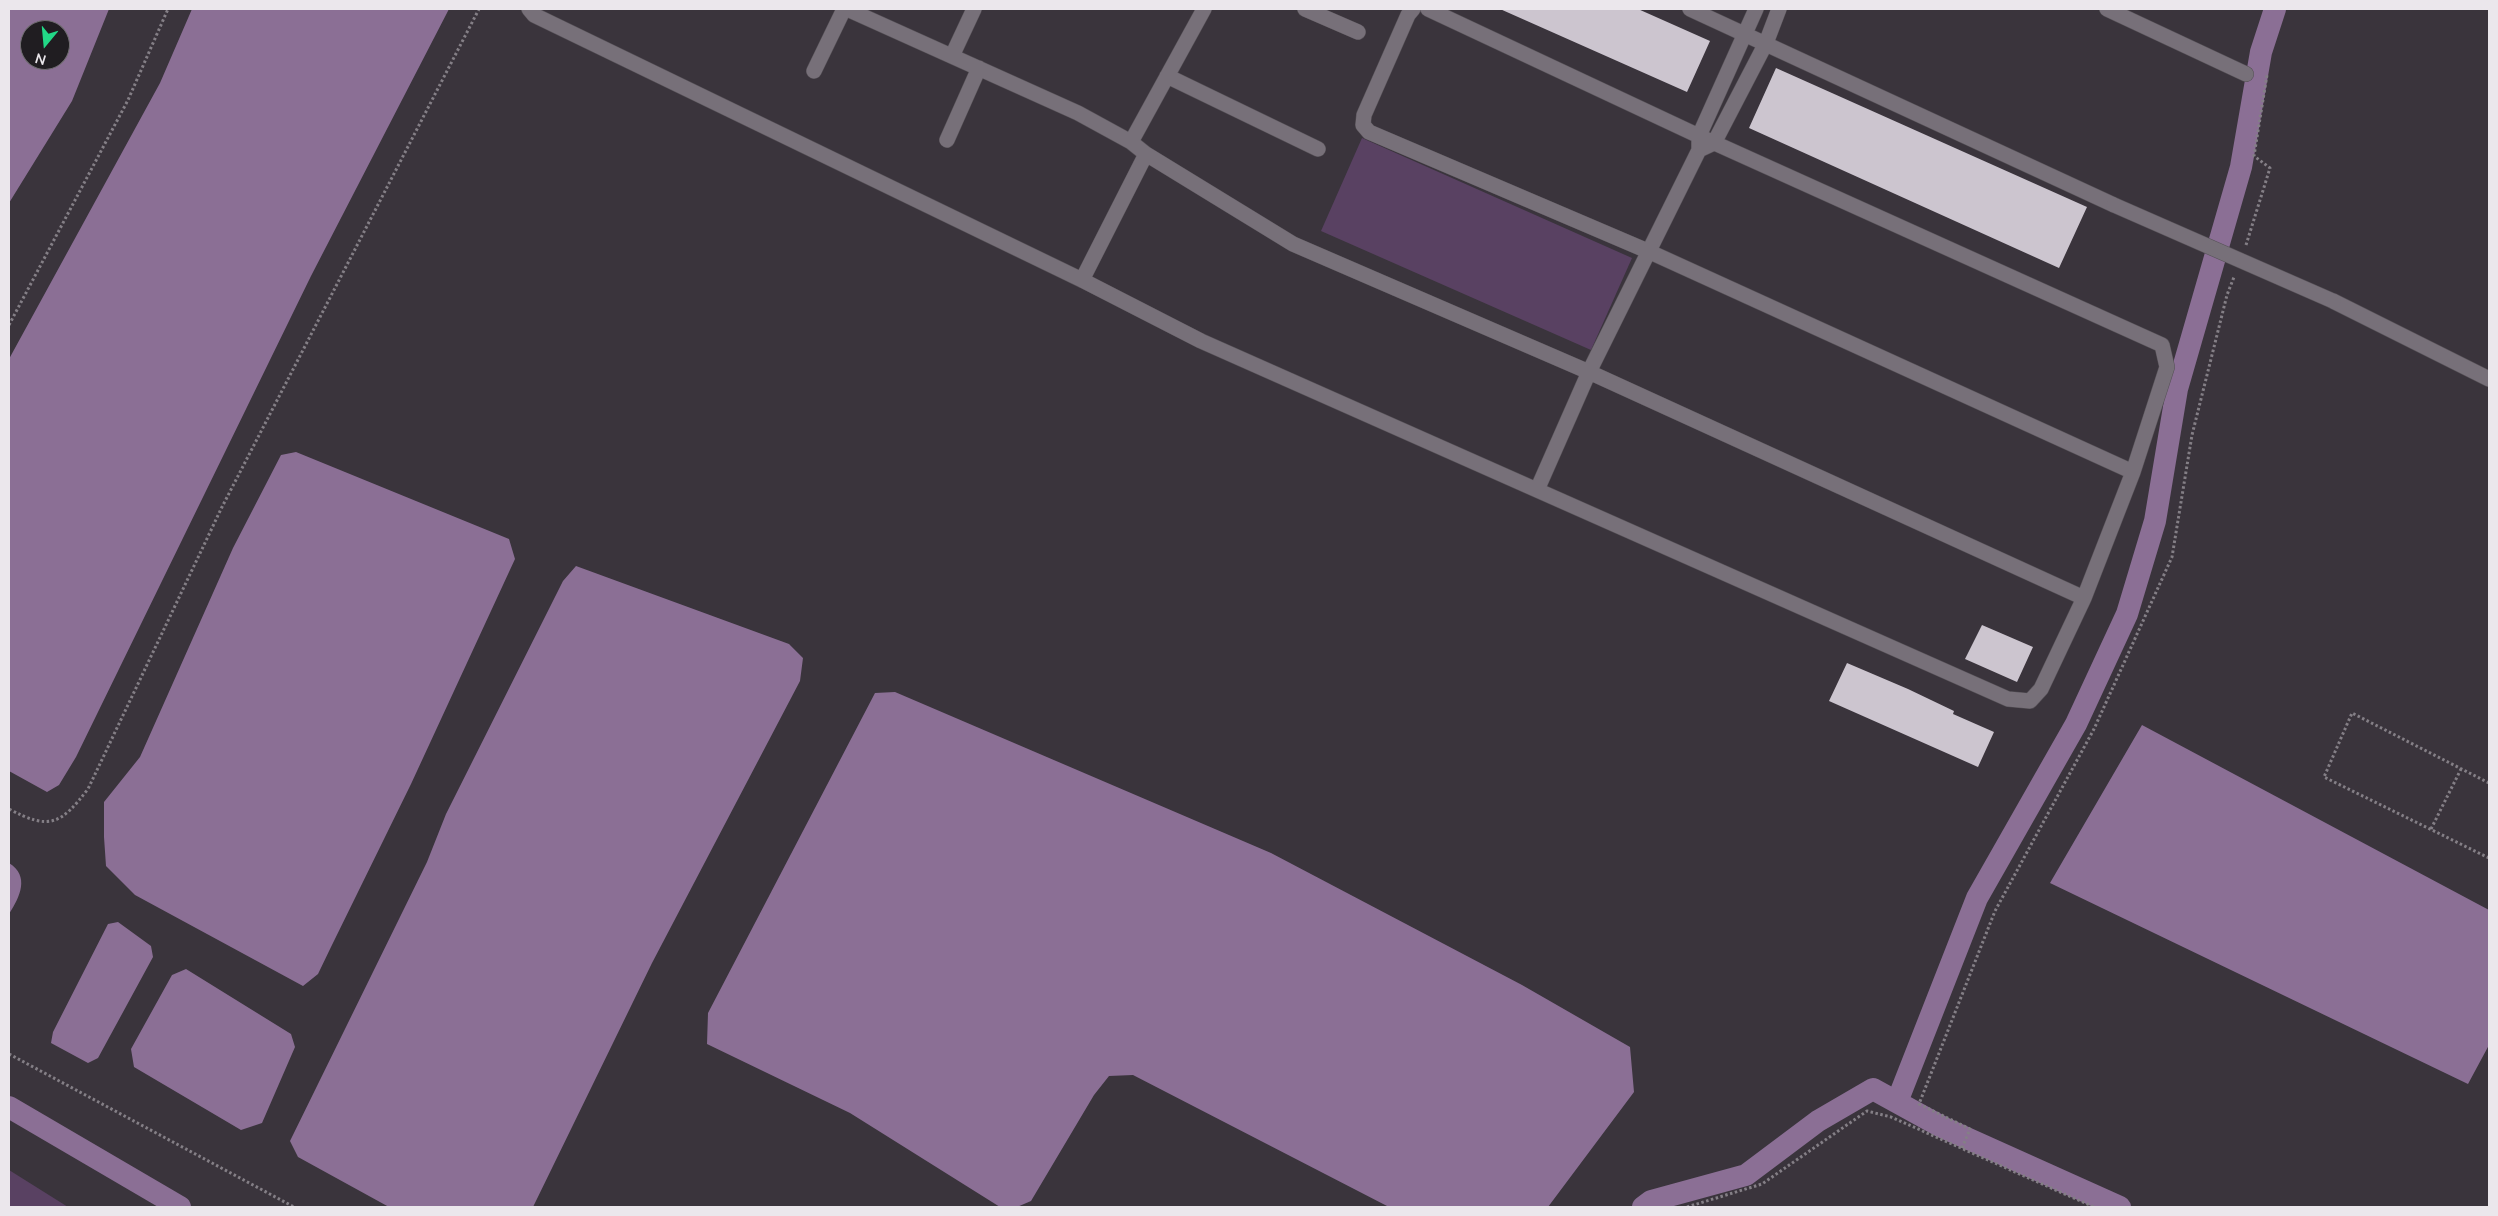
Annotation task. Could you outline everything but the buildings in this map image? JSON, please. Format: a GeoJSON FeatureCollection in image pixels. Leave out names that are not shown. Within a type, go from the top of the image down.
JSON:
{"type":"FeatureCollection","features":[{"type":"Feature","properties":{"kind":"street"},"geometry":{"type":"LineString","coordinates":[[529,9],[534,15],[1082,280],[1201,341],[2008,698],[2030,701],[2041,689],[2084,598],[2133,472],[2167,367],[2162,345],[1714,143],[1699,143],[1428,9]]}},
{"type":"Feature","properties":{"kind":"street"},"geometry":{"type":"LineString","coordinates":[[814,71],[846,9],[1078,114],[1132,142],[1146,154],[1293,244],[1589,372],[2084,598]]}},
{"type":"Feature","properties":{"kind":"street"},"geometry":{"type":"LineString","coordinates":[[952,56],[974,9]]}},
{"type":"Feature","properties":{"kind":"street"},"geometry":{"type":"LineString","coordinates":[[1132,142],[1204,9]]}},
{"type":"Feature","properties":{"kind":"street"},"geometry":{"type":"LineString","coordinates":[[1305,9],[1358,32]]}},
{"type":"Feature","properties":{"kind":"street"},"geometry":{"type":"LineString","coordinates":[[1413,9],[1408,15],[1364,115],[1363,125],[1369,132],[1650,252],[2133,472]]}},
{"type":"Feature","properties":{"kind":"street"},"geometry":{"type":"LineString","coordinates":[[1690,9],[2114,205],[2333,302],[2489,379]]}},
{"type":"Feature","properties":{"kind":"street"},"geometry":{"type":"LineString","coordinates":[[1537,490],[1589,372],[1650,252],[1756,9]]}},
{"type":"Feature","properties":{"kind":"street"},"geometry":{"type":"LineString","coordinates":[[1714,143],[1766,43],[1780,9]]}},
{"type":"Feature","properties":{"kind":"street"},"geometry":{"type":"LineString","coordinates":[[2107,9],[2246,74]]}},
{"type":"Feature","properties":{"kind":"street"},"geometry":{"type":"LineString","coordinates":[[947,140],[979,68]]}},
{"type":"Feature","properties":{"kind":"street"},"geometry":{"type":"LineString","coordinates":[[1167,76],[1318,149]]}},
{"type":"Feature","properties":{"kind":"street"},"geometry":{"type":"LineString","coordinates":[[1082,280],[1146,154]]}},
{"type":"Feature","properties":{"kind":"path"},"geometry":{"type":"LineString","coordinates":[[9,325],[128,100],[168,9]]}},
{"type":"Feature","properties":{"kind":"path"},"geometry":{"type":"LineString","coordinates":[[9,809],[27,819],[44,822],[60,819],[71,811],[88,789],[222,508],[479,9]]}},
{"type":"Feature","properties":{"kind":"path"},"geometry":{"type":"LineString","coordinates":[[2244,248],[2270,168],[2254,156],[2267,75]]}},
{"type":"Feature","properties":{"kind":"path"},"geometry":{"type":"LineString","coordinates":[[1962,1148],[1970,1129],[1919,1104],[1995,910],[2094,730],[2172,557],[2192,435],[2227,295],[2234,276]]}},
{"type":"Feature","properties":{"kind":"path"},"geometry":{"type":"LineString","coordinates":[[2489,783],[2352,713],[2324,777],[2489,858]]}},
{"type":"Feature","properties":{"kind":"path"},"geometry":{"type":"LineString","coordinates":[[2431,830],[2461,769]]}},
{"type":"Feature","properties":{"kind":"path"},"geometry":{"type":"LineString","coordinates":[[9,1054],[294,1207]]}},
{"type":"Feature","properties":{"kind":"path"},"geometry":{"type":"LineString","coordinates":[[1687,1207],[1762,1184],[1867,1111],[1891,1117],[2094,1207]]}},
{"type":"Feature","properties":{"kind":"shaded area"},"geometry":{"type":"Polygon","coordinates":[[[9,9],[109,9],[72,101],[9,203],[9,9]]]}},
{"type":"Feature","properties":{"kind":"shaded area"},"geometry":{"type":"Polygon","coordinates":[[[192,9],[449,9],[311,276],[76,757],[59,785],[47,792],[9,771],[9,359],[160,83],[192,9]]]}},
{"type":"Feature","properties":{"kind":"shaded area"},"geometry":{"type":"Polygon","coordinates":[[[1362,138],[1632,258],[1591,350],[1321,231],[1362,138]]]}},
{"type":"Feature","properties":{"kind":"shaded area"},"geometry":{"type":"Polygon","coordinates":[[[296,452],[509,539],[515,559],[411,784],[318,974],[303,986],[135,895],[106,866],[104,837],[104,802],[140,757],[233,548],[281,455],[296,452]]]}},
{"type":"Feature","properties":{"kind":"shaded area"},"geometry":{"type":"Polygon","coordinates":[[[576,566],[789,644],[803,658],[800,681],[652,963],[533,1207],[389,1207],[298,1157],[290,1141],[427,862],[446,814],[563,581],[576,566]]]}},
{"type":"Feature","properties":{"kind":"shaded area"},"geometry":{"type":"Polygon","coordinates":[[[895,692],[1271,853],[1522,985],[1630,1047],[1634,1092],[1548,1207],[1389,1207],[1133,1075],[1109,1076],[1094,1095],[1031,1201],[1017,1207],[1000,1207],[850,1113],[707,1044],[708,1013],[875,693],[895,692]]]}},
{"type":"Feature","properties":{"kind":"shaded area"},"geometry":{"type":"Polygon","coordinates":[[[2142,725],[2489,910],[2489,1045],[2468,1084],[2050,883],[2142,725]]]}},
{"type":"Feature","properties":{"kind":"shaded area"},"geometry":{"type":"Polygon","coordinates":[[[9,863],[19,874],[21,887],[17,901],[9,914],[9,863]]]}},
{"type":"Feature","properties":{"kind":"shaded area"},"geometry":{"type":"Polygon","coordinates":[[[118,922],[151,946],[153,957],[98,1058],[88,1063],[51,1043],[53,1032],[108,924],[118,922]]]}},
{"type":"Feature","properties":{"kind":"shaded area"},"geometry":{"type":"Polygon","coordinates":[[[186,969],[291,1034],[295,1047],[262,1123],[241,1130],[134,1067],[131,1049],[172,975],[186,969]]]}},
{"type":"Feature","properties":{"kind":"shaded area"},"geometry":{"type":"Polygon","coordinates":[[[9,1170],[68,1207],[9,1207],[9,1170]]]}},
{"type":"Feature","properties":{"kind":"waterway"},"geometry":{"type":"LineString","coordinates":[[1897,1102],[1977,898],[2076,724],[2127,614],[2155,521],[2177,389],[2241,167],[2261,52],[2275,9]]}},
{"type":"Feature","properties":{"kind":"waterway"},"geometry":{"type":"LineString","coordinates":[[1643,1207],[1651,1201],[1746,1175],[1818,1121],[1873,1089],[1942,1127],[2120,1207]]}},
{"type":"Feature","properties":{"kind":"waterway"},"geometry":{"type":"LineString","coordinates":[[9,1107],[180,1207]]}}]}
